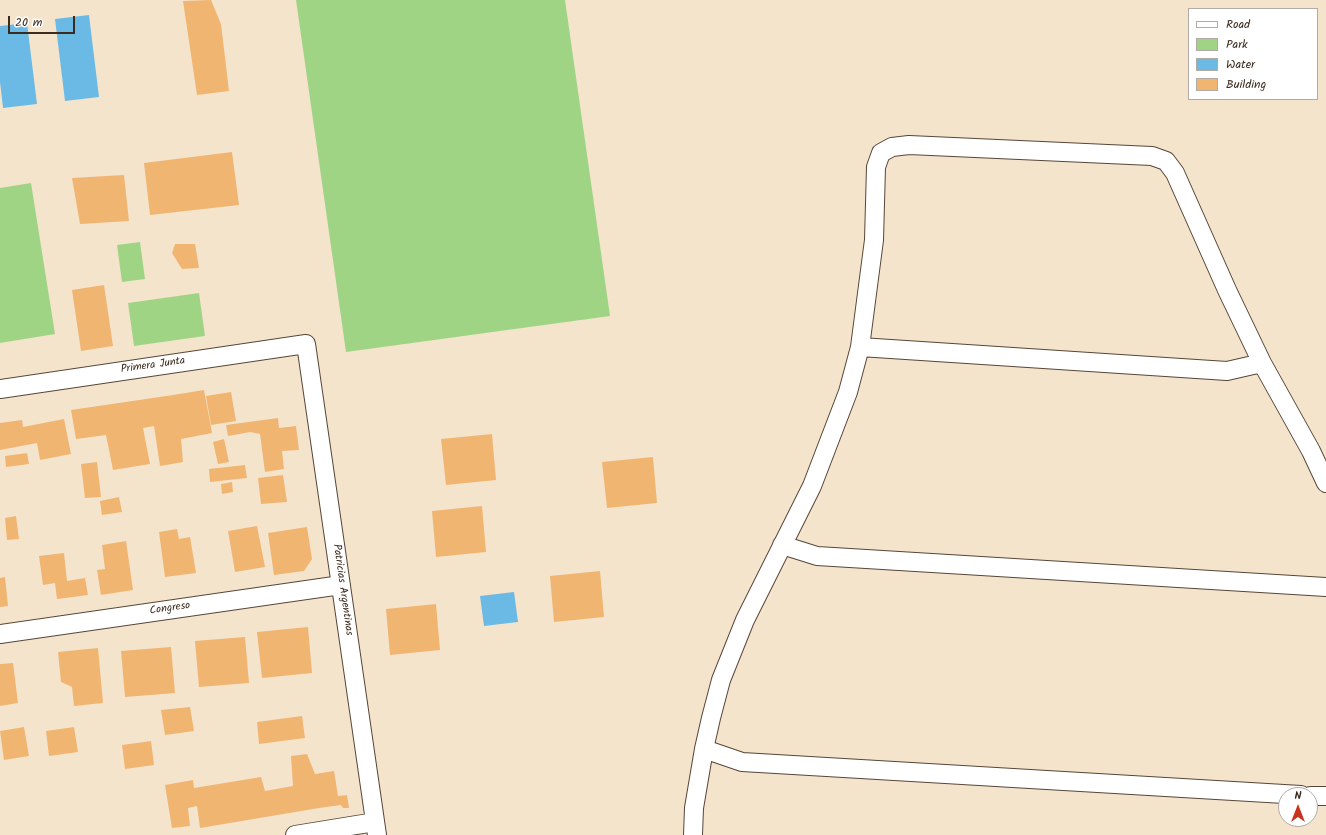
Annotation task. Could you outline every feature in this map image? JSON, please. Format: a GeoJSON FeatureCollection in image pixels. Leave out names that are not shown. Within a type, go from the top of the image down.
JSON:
{"type":"FeatureCollection","features":[{"type":"Feature","properties":{"kind":"street"},"geometry":{"type":"LineString","coordinates":[[692,835],[694,808],[704,749],[721,680],[745,620],[812,486],[848,392],[860,347],[874,240],[876,167],[881,153],[892,147],[909,145],[1152,156],[1166,160],[1175,173],[1227,290],[1262,363],[1311,451],[1326,483]]}},
{"type":"Feature","properties":{"kind":"street","name":"Primera Junta"},"geometry":{"type":"LineString","coordinates":[[0,389],[306,344]]}},
{"type":"Feature","properties":{"kind":"street","name":"Patricias Argentinas"},"geometry":{"type":"LineString","coordinates":[[306,344],[376,829]]}},
{"type":"Feature","properties":{"kind":"street"},"geometry":{"type":"LineString","coordinates":[[860,347],[1227,371],[1262,363]]}},
{"type":"Feature","properties":{"kind":"street"},"geometry":{"type":"LineString","coordinates":[[782,544],[817,556],[1326,587]]}},
{"type":"Feature","properties":{"kind":"street","name":"Congreso"},"geometry":{"type":"LineString","coordinates":[[0,634],[341,584]]}},
{"type":"Feature","properties":{"kind":"street"},"geometry":{"type":"LineString","coordinates":[[704,749],[742,762],[1278,794]]}},
{"type":"Feature","properties":{"kind":"street"},"geometry":{"type":"LineString","coordinates":[[295,835],[376,829]]}},
{"type":"Feature","properties":{"kind":"green space"},"geometry":{"type":"Polygon","coordinates":[[[296,0],[565,0],[610,316],[346,352],[296,0]]]}},
{"type":"Feature","properties":{"kind":"green space"},"geometry":{"type":"Polygon","coordinates":[[[31,183],[55,334],[0,343],[0,188],[31,183]]]}},
{"type":"Feature","properties":{"kind":"green space"},"geometry":{"type":"Polygon","coordinates":[[[140,242],[145,279],[122,282],[117,245],[140,242]]]}},
{"type":"Feature","properties":{"kind":"green space"},"geometry":{"type":"Polygon","coordinates":[[[199,293],[205,336],[134,346],[128,303],[199,293]]]}},
{"type":"Feature","properties":{"kind":"water"},"geometry":{"type":"Polygon","coordinates":[[[89,15],[99,97],[65,101],[55,19],[89,15]]]}},
{"type":"Feature","properties":{"kind":"water"},"geometry":{"type":"Polygon","coordinates":[[[27,23],[37,104],[3,108],[0,82],[0,26],[27,23]]]}},
{"type":"Feature","properties":{"kind":"water"},"geometry":{"type":"Polygon","coordinates":[[[514,592],[518,622],[484,626],[480,596],[514,592]]]}},
{"type":"Feature","properties":{"kind":"building"},"geometry":{"type":"Polygon","coordinates":[[[211,0],[221,24],[229,91],[197,95],[183,1],[211,0]]]}},
{"type":"Feature","properties":{"kind":"building"},"geometry":{"type":"Polygon","coordinates":[[[232,152],[239,205],[150,215],[144,163],[232,152]]]}},
{"type":"Feature","properties":{"kind":"building"},"geometry":{"type":"Polygon","coordinates":[[[124,175],[129,221],[80,224],[72,178],[124,175]]]}},
{"type":"Feature","properties":{"kind":"building"},"geometry":{"type":"Polygon","coordinates":[[[175,244],[195,244],[199,268],[182,269],[172,253],[175,244]]]}},
{"type":"Feature","properties":{"kind":"building"},"geometry":{"type":"Polygon","coordinates":[[[104,285],[113,346],[81,351],[72,290],[104,285]]]}},
{"type":"Feature","properties":{"kind":"building"},"geometry":{"type":"Polygon","coordinates":[[[204,390],[212,433],[181,439],[183,462],[160,466],[154,426],[143,428],[150,464],[113,470],[106,435],[76,439],[71,410],[204,390]]]}},
{"type":"Feature","properties":{"kind":"building"},"geometry":{"type":"Polygon","coordinates":[[[231,392],[236,421],[211,425],[206,396],[231,392]]]}},
{"type":"Feature","properties":{"kind":"building"},"geometry":{"type":"Polygon","coordinates":[[[278,418],[279,428],[296,426],[299,450],[282,451],[284,469],[265,472],[260,434],[250,432],[228,436],[226,425],[278,418]]]}},
{"type":"Feature","properties":{"kind":"building"},"geometry":{"type":"Polygon","coordinates":[[[64,419],[71,454],[40,460],[37,443],[0,450],[0,423],[22,420],[23,427],[64,419]]]}},
{"type":"Feature","properties":{"kind":"building"},"geometry":{"type":"Polygon","coordinates":[[[492,434],[496,480],[446,485],[441,439],[492,434]]]}},
{"type":"Feature","properties":{"kind":"building"},"geometry":{"type":"Polygon","coordinates":[[[224,439],[229,462],[218,464],[213,442],[224,439]]]}},
{"type":"Feature","properties":{"kind":"building"},"geometry":{"type":"Polygon","coordinates":[[[27,453],[29,464],[6,467],[5,456],[27,453]]]}},
{"type":"Feature","properties":{"kind":"building"},"geometry":{"type":"Polygon","coordinates":[[[653,457],[657,503],[607,508],[602,462],[653,457]]]}},
{"type":"Feature","properties":{"kind":"building"},"geometry":{"type":"Polygon","coordinates":[[[97,462],[101,497],[85,498],[81,464],[97,462]]]}},
{"type":"Feature","properties":{"kind":"building"},"geometry":{"type":"Polygon","coordinates":[[[245,465],[247,478],[210,482],[209,469],[245,465]]]}},
{"type":"Feature","properties":{"kind":"building"},"geometry":{"type":"Polygon","coordinates":[[[283,475],[287,502],[261,504],[258,478],[283,475]]]}},
{"type":"Feature","properties":{"kind":"building"},"geometry":{"type":"Polygon","coordinates":[[[232,482],[233,492],[222,494],[221,484],[232,482]]]}},
{"type":"Feature","properties":{"kind":"building"},"geometry":{"type":"Polygon","coordinates":[[[119,497],[122,512],[102,515],[100,501],[119,497]]]}},
{"type":"Feature","properties":{"kind":"building"},"geometry":{"type":"Polygon","coordinates":[[[482,506],[486,552],[436,557],[432,511],[482,506]]]}},
{"type":"Feature","properties":{"kind":"building"},"geometry":{"type":"Polygon","coordinates":[[[16,516],[19,539],[7,540],[5,518],[16,516]]]}},
{"type":"Feature","properties":{"kind":"building"},"geometry":{"type":"Polygon","coordinates":[[[257,526],[265,567],[235,572],[228,531],[257,526]]]}},
{"type":"Feature","properties":{"kind":"building"},"geometry":{"type":"Polygon","coordinates":[[[307,527],[312,559],[304,571],[274,575],[268,533],[307,527]]]}},
{"type":"Feature","properties":{"kind":"building"},"geometry":{"type":"Polygon","coordinates":[[[177,529],[179,539],[190,537],[196,573],[165,577],[159,532],[177,529]]]}},
{"type":"Feature","properties":{"kind":"building"},"geometry":{"type":"Polygon","coordinates":[[[126,541],[133,590],[101,595],[97,570],[105,569],[102,545],[126,541]]]}},
{"type":"Feature","properties":{"kind":"building"},"geometry":{"type":"Polygon","coordinates":[[[64,553],[67,581],[85,578],[88,595],[57,599],[55,583],[43,585],[39,556],[64,553]]]}},
{"type":"Feature","properties":{"kind":"building"},"geometry":{"type":"Polygon","coordinates":[[[600,571],[604,617],[554,622],[550,576],[600,571]]]}},
{"type":"Feature","properties":{"kind":"building"},"geometry":{"type":"Polygon","coordinates":[[[5,577],[8,606],[0,607],[0,578],[5,577]]]}},
{"type":"Feature","properties":{"kind":"building"},"geometry":{"type":"Polygon","coordinates":[[[436,604],[440,650],[390,655],[386,609],[436,604]]]}},
{"type":"Feature","properties":{"kind":"building"},"geometry":{"type":"Polygon","coordinates":[[[308,627],[312,673],[262,678],[257,632],[308,627]]]}},
{"type":"Feature","properties":{"kind":"building"},"geometry":{"type":"Polygon","coordinates":[[[245,637],[249,683],[199,687],[195,641],[245,637]]]}},
{"type":"Feature","properties":{"kind":"building"},"geometry":{"type":"Polygon","coordinates":[[[171,647],[175,693],[125,697],[121,651],[171,647]]]}},
{"type":"Feature","properties":{"kind":"building"},"geometry":{"type":"Polygon","coordinates":[[[98,648],[103,703],[74,706],[72,687],[61,682],[58,652],[98,648]]]}},
{"type":"Feature","properties":{"kind":"building"},"geometry":{"type":"Polygon","coordinates":[[[13,663],[18,703],[0,706],[0,664],[13,663]]]}},
{"type":"Feature","properties":{"kind":"building"},"geometry":{"type":"Polygon","coordinates":[[[190,707],[194,731],[165,735],[161,710],[190,707]]]}},
{"type":"Feature","properties":{"kind":"building"},"geometry":{"type":"Polygon","coordinates":[[[302,716],[305,738],[259,744],[257,722],[302,716]]]}},
{"type":"Feature","properties":{"kind":"building"},"geometry":{"type":"Polygon","coordinates":[[[24,727],[29,756],[4,760],[0,731],[24,727]]]}},
{"type":"Feature","properties":{"kind":"building"},"geometry":{"type":"Polygon","coordinates":[[[74,727],[78,752],[49,756],[46,731],[74,727]]]}},
{"type":"Feature","properties":{"kind":"building"},"geometry":{"type":"Polygon","coordinates":[[[151,741],[154,765],[125,769],[122,745],[151,741]]]}},
{"type":"Feature","properties":{"kind":"building"},"geometry":{"type":"Polygon","coordinates":[[[307,754],[315,774],[334,771],[338,796],[347,795],[349,808],[343,808],[341,805],[200,828],[197,806],[188,808],[190,826],[172,828],[165,785],[193,780],[194,788],[261,777],[265,791],[293,786],[291,756],[307,754]]]}}]}
